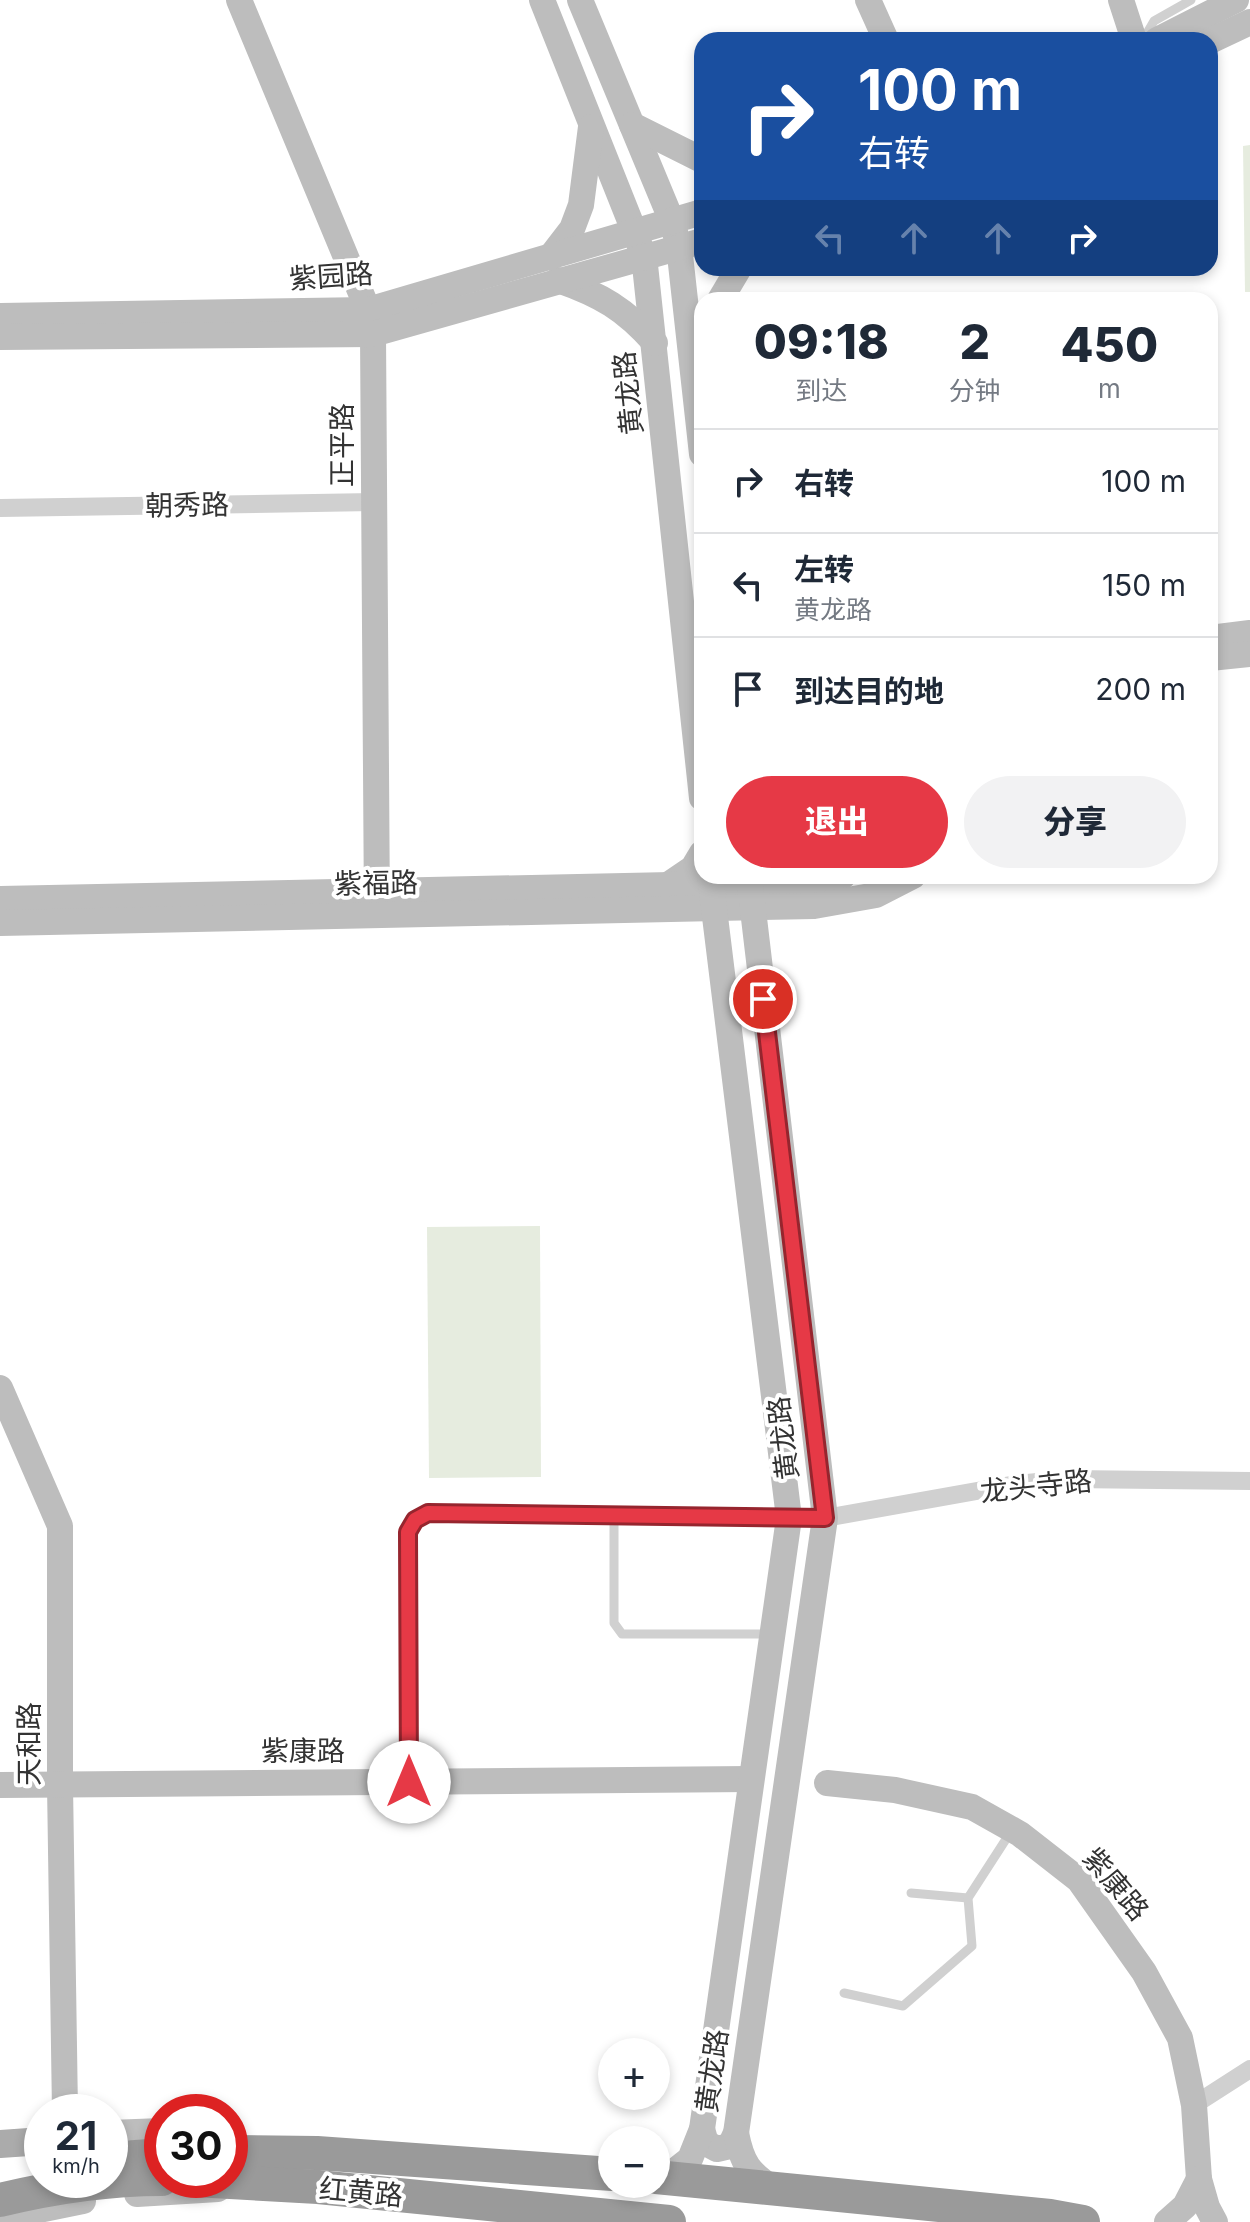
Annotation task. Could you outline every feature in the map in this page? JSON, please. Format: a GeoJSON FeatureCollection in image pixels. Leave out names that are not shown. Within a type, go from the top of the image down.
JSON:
{"type":"FeatureCollection","features":[{"type":"Feature","properties":{"kind":"highway","name":"红黄路"},"geometry":{"type":"LineString","coordinates":[[248,2152],[317,2153],[598,2173]]}},
{"type":"Feature","properties":{"kind":"highway"},"geometry":{"type":"LineString","coordinates":[[0,2178],[24,2160]]}},
{"type":"Feature","properties":{"kind":"highway"},"geometry":{"type":"LineString","coordinates":[[0,2200],[63,2185],[135,2160]]}},
{"type":"Feature","properties":{"kind":"highway"},"geometry":{"type":"LineString","coordinates":[[670,2179],[1050,2216],[1083,2222]]}},
{"type":"Feature","properties":{"kind":"highway","name":"红黄路"},"geometry":{"type":"LineString","coordinates":[[248,2183],[318,2187],[669,2222]]}},
{"type":"Feature","properties":{"kind":"main road","name":"正平路"},"geometry":{"type":"LineString","coordinates":[[239,0],[370,322],[376,903]]}},
{"type":"Feature","properties":{"kind":"main road","name":"黄龙路"},"geometry":{"type":"LineString","coordinates":[[542,0],[644,256],[694,721]]}},
{"type":"Feature","properties":{"kind":"main road"},"geometry":{"type":"LineString","coordinates":[[580,0],[671,219],[691,243],[694,300]]}},
{"type":"Feature","properties":{"kind":"main road"},"geometry":{"type":"LineString","coordinates":[[868,0],[882,32]]}},
{"type":"Feature","properties":{"kind":"main road"},"geometry":{"type":"LineString","coordinates":[[1121,0],[1131,32]]}},
{"type":"Feature","properties":{"kind":"main road"},"geometry":{"type":"LineString","coordinates":[[1173,32],[1236,0]]}},
{"type":"Feature","properties":{"kind":"main road"},"geometry":{"type":"LineString","coordinates":[[1218,37],[1250,22]]}},
{"type":"Feature","properties":{"kind":"main road"},"geometry":{"type":"LineString","coordinates":[[592,123],[581,205],[555,268],[612,302],[655,343]]}},
{"type":"Feature","properties":{"kind":"main road"},"geometry":{"type":"LineString","coordinates":[[632,125],[694,156]]}},
{"type":"Feature","properties":{"kind":"main road","name":"紫园路"},"geometry":{"type":"LineString","coordinates":[[555,268],[635,230],[694,214]]}},
{"type":"Feature","properties":{"kind":"main road","name":"紫园路"},"geometry":{"type":"LineString","coordinates":[[0,337],[370,322],[555,268],[644,256],[691,243]]}},
{"type":"Feature","properties":{"kind":"main road","name":"紫园路"},"geometry":{"type":"LineString","coordinates":[[0,316],[370,322]]}},
{"type":"Feature","properties":{"kind":"main road"},"geometry":{"type":"LineString","coordinates":[[1218,637],[1250,633]]}},
{"type":"Feature","properties":{"kind":"main road"},"geometry":{"type":"LineString","coordinates":[[1218,657],[1250,654]]}},
{"type":"Feature","properties":{"kind":"main road"},"geometry":{"type":"LineString","coordinates":[[668,885],[694,866]]}},
{"type":"Feature","properties":{"kind":"main road"},"geometry":{"type":"LineString","coordinates":[[750,889],[796,884]]}},
{"type":"Feature","properties":{"kind":"main road"},"geometry":{"type":"LineString","coordinates":[[750,889],[814,906],[876,895],[897,884]]}},
{"type":"Feature","properties":{"kind":"main road","name":"紫福路"},"geometry":{"type":"LineString","coordinates":[[0,923],[668,885],[712,890]]}},
{"type":"Feature","properties":{"kind":"main road","name":"黄龙路"},"geometry":{"type":"LineString","coordinates":[[736,2133],[825,1518],[750,889]]}},
{"type":"Feature","properties":{"kind":"main road","name":"紫福路"},"geometry":{"type":"LineString","coordinates":[[0,899],[376,903],[750,889]]}},
{"type":"Feature","properties":{"kind":"main road","name":"黄龙路"},"geometry":{"type":"LineString","coordinates":[[670,2172],[690,2159],[702,2129],[789,1518],[712,890]]}},
{"type":"Feature","properties":{"kind":"main road","name":"天和路"},"geometry":{"type":"LineString","coordinates":[[0,1388],[60,1526],[65,2094]]}},
{"type":"Feature","properties":{"kind":"main road"},"geometry":{"type":"LineString","coordinates":[[783,1811],[802,1795],[827,1783],[805,1767],[792,1747]]}},
{"type":"Feature","properties":{"kind":"main road","name":"紫康路"},"geometry":{"type":"LineString","coordinates":[[0,1785],[751,1779]]}},
{"type":"Feature","properties":{"kind":"main road","name":"紫康路"},"geometry":{"type":"LineString","coordinates":[[827,1783],[895,1790],[972,1807],[1012,1829],[1079,1880],[1144,1972],[1180,2038],[1194,2105],[1199,2179],[1215,2222]]}},
{"type":"Feature","properties":{"kind":"main road"},"geometry":{"type":"LineString","coordinates":[[702,2129],[706,2143],[717,2149],[730,2146],[736,2133]]}},
{"type":"Feature","properties":{"kind":"main road"},"geometry":{"type":"LineString","coordinates":[[736,2133],[740,2155],[753,2176],[775,2190]]}},
{"type":"Feature","properties":{"kind":"main road"},"geometry":{"type":"LineString","coordinates":[[248,2140],[317,2153]]}},
{"type":"Feature","properties":{"kind":"main road"},"geometry":{"type":"LineString","coordinates":[[0,2147],[24,2149]]}},
{"type":"Feature","properties":{"kind":"main road"},"geometry":{"type":"LineString","coordinates":[[1167,2222],[1185,2206],[1199,2179]]}},
{"type":"Feature","properties":{"kind":"main road"},"geometry":{"type":"LineString","coordinates":[[0,2218],[68,2203],[137,2194],[318,2187]]}},
{"type":"Feature","properties":{"kind":"street","name":"朝秀路"},"geometry":{"type":"LineString","coordinates":[[0,508],[374,502]]}},
{"type":"Feature","properties":{"kind":"street","name":"龙头寺路"},"geometry":{"type":"LineString","coordinates":[[409,1782],[408,1532],[415,1520],[428,1513],[825,1518],[1016,1484],[1068,1479],[1250,1481]]}},
{"type":"Feature","properties":{"kind":"street"},"geometry":{"type":"LineString","coordinates":[[1194,2105],[1250,2069]]}},
{"type":"Feature","properties":{"kind":"lane"},"geometry":{"type":"LineString","coordinates":[[1148,32],[1154,21],[1191,0]]}},
{"type":"Feature","properties":{"kind":"lane"},"geometry":{"type":"LineString","coordinates":[[614,1517],[614,1623],[622,1634],[772,1634]]}},
{"type":"Feature","properties":{"kind":"lane"},"geometry":{"type":"LineString","coordinates":[[844,1993],[903,2006],[972,1946],[968,1898],[1012,1829]]}},
{"type":"Feature","properties":{"kind":"lane"},"geometry":{"type":"LineString","coordinates":[[911,1893],[968,1898]]}},
{"type":"Feature","properties":{"kind":"shaded area"},"geometry":{"type":"Polygon","coordinates":[[[1250,145],[1250,292],[1245,292],[1243,146],[1250,145]]]}},
{"type":"Feature","properties":{"kind":"shaded area"},"geometry":{"type":"Polygon","coordinates":[[[540,1226],[541,1477],[429,1478],[427,1227],[540,1226]]]}},
{"type":"Feature","properties":{"kind":"route"},"geometry":{"type":"LineString","coordinates":[[409,1782],[408,1532],[415,1520],[428,1513],[825,1518],[763,999]]}}]}
